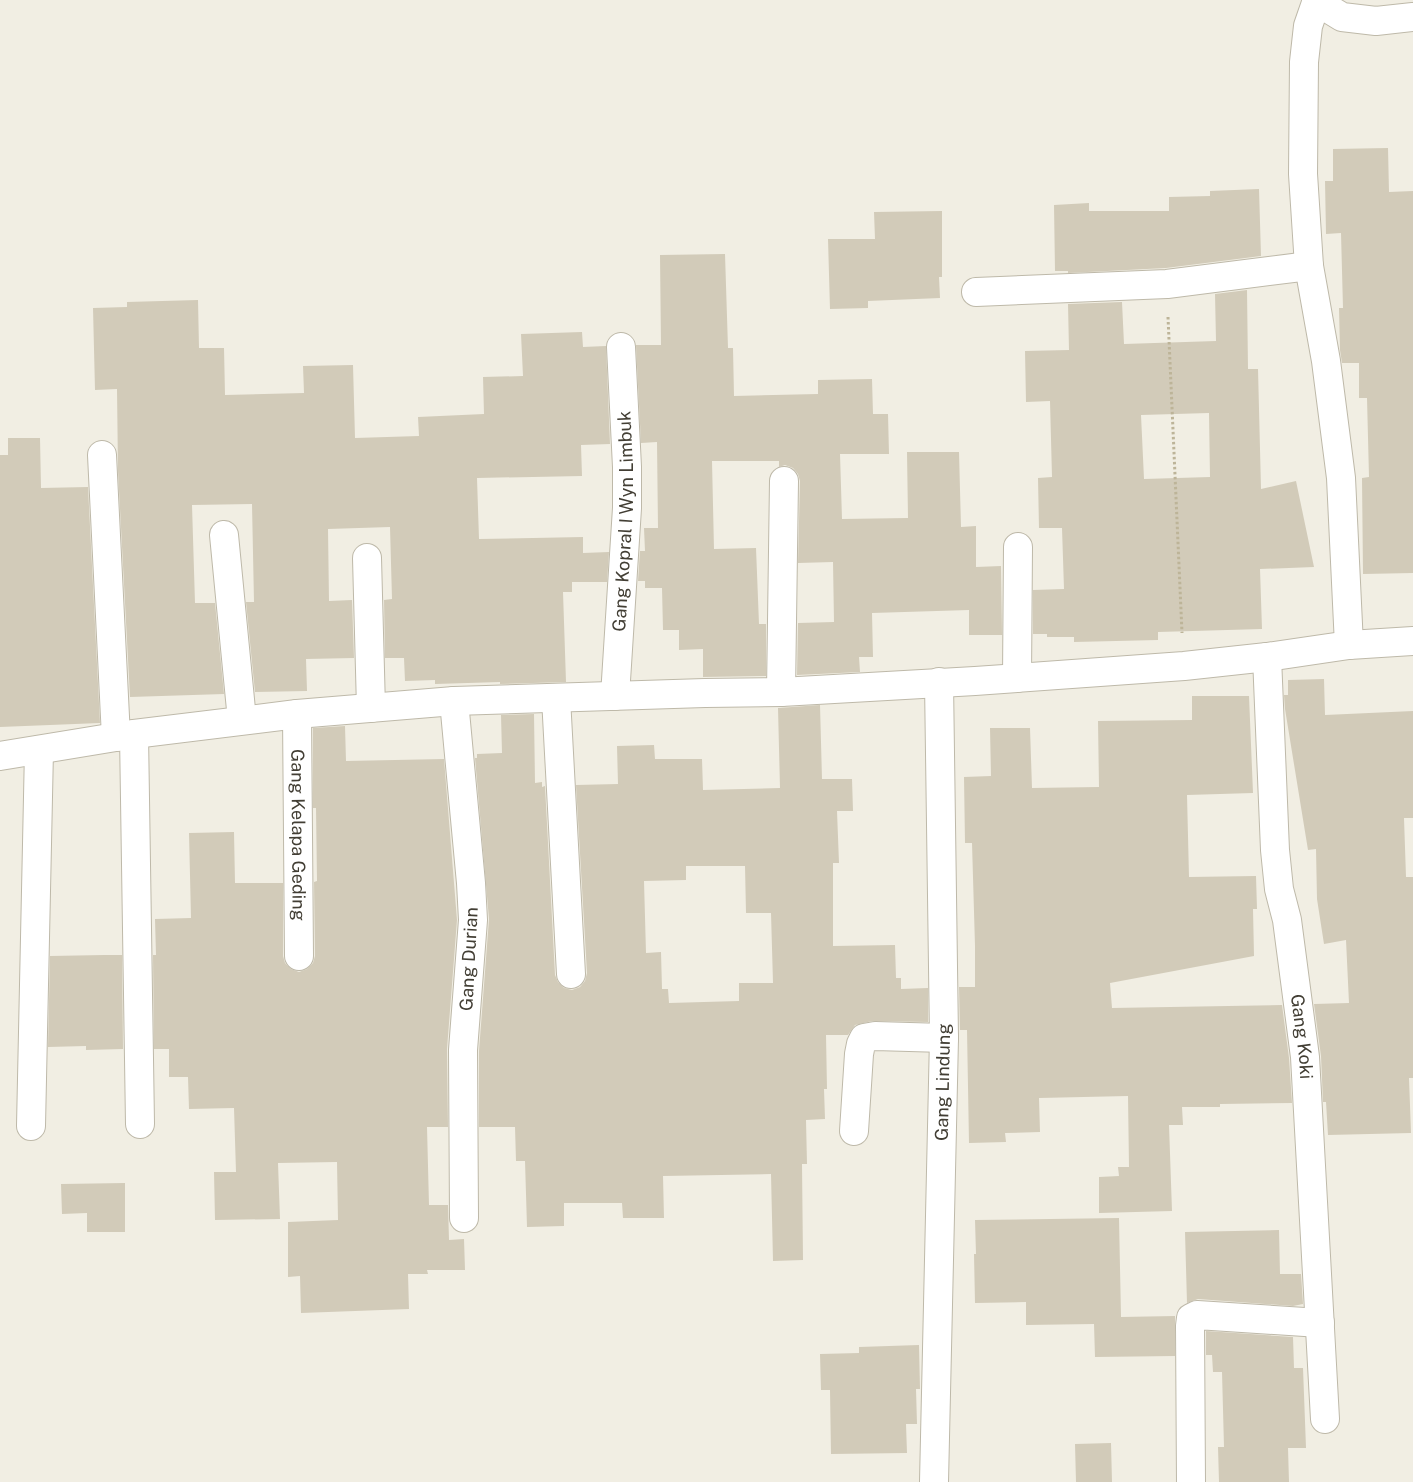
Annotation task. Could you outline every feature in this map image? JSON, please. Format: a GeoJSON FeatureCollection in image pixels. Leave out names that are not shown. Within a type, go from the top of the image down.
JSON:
{"type":"FeatureCollection","features":[{"type":"Feature","properties":{"kind":"street"},"geometry":{"type":"LineString","coordinates":[[1349,645],[1341,478],[1326,361],[1309,266],[1303,174],[1304,62],[1308,26],[1316,1],[1342,17],[1376,21],[1413,17]]}},
{"type":"Feature","properties":{"kind":"street"},"geometry":{"type":"LineString","coordinates":[[976,292],[1166,284],[1309,266]]}},
{"type":"Feature","properties":{"kind":"street","name":"Gang Kopral I Wyn Limbuk"},"geometry":{"type":"LineString","coordinates":[[615,696],[627,484],[621,347]]}},
{"type":"Feature","properties":{"kind":"street"},"geometry":{"type":"LineString","coordinates":[[102,455],[125,736],[140,1124]]}},
{"type":"Feature","properties":{"kind":"street"},"geometry":{"type":"LineString","coordinates":[[781,692],[784,481]]}},
{"type":"Feature","properties":{"kind":"street"},"geometry":{"type":"LineString","coordinates":[[224,535],[242,720]]}},
{"type":"Feature","properties":{"kind":"street"},"geometry":{"type":"LineString","coordinates":[[1017,678],[1018,548]]}},
{"type":"Feature","properties":{"kind":"street"},"geometry":{"type":"LineString","coordinates":[[367,558],[371,708]]}},
{"type":"Feature","properties":{"kind":"street"},"geometry":{"type":"LineString","coordinates":[[0,756],[242,720],[454,701],[781,692],[1017,678],[1184,666],[1267,657],[1349,645],[1413,641]]}},
{"type":"Feature","properties":{"kind":"street","name":"Gang Koki"},"geometry":{"type":"LineString","coordinates":[[1267,657],[1275,850],[1279,889],[1287,920],[1305,1057],[1325,1419]]}},
{"type":"Feature","properties":{"kind":"street","name":"Gang Lindung"},"geometry":{"type":"LineString","coordinates":[[934,1482],[944,1038],[939,682]]}},
{"type":"Feature","properties":{"kind":"street"},"geometry":{"type":"LineString","coordinates":[[556,698],[571,974]]}},
{"type":"Feature","properties":{"kind":"street","name":"Gang Durian"},"geometry":{"type":"LineString","coordinates":[[454,701],[473,920],[463,1050],[464,1218]]}},
{"type":"Feature","properties":{"kind":"street","name":"Gang Kelapa Geding"},"geometry":{"type":"LineString","coordinates":[[297,714],[299,956]]}},
{"type":"Feature","properties":{"kind":"street"},"geometry":{"type":"LineString","coordinates":[[32,1126],[39,750]]}},
{"type":"Feature","properties":{"kind":"street"},"geometry":{"type":"LineString","coordinates":[[854,1131],[859,1054],[864,1038],[875,1036],[944,1038]]}},
{"type":"Feature","properties":{"kind":"street"},"geometry":{"type":"LineString","coordinates":[[1191,1482],[1190,1326],[1192,1318],[1197,1315],[1320,1324]]}},
{"type":"Feature","properties":{"kind":"path"},"geometry":{"type":"LineString","coordinates":[[1166,284],[1184,666]]}},
{"type":"Feature","properties":{"kind":"building"},"geometry":{"type":"Polygon","coordinates":[[[1388,148],[1389,192],[1413,191],[1413,573],[1363,574],[1362,478],[1369,477],[1367,398],[1359,398],[1359,363],[1342,363],[1339,308],[1343,308],[1341,233],[1326,234],[1325,181],[1333,181],[1333,149],[1388,148]]]}},
{"type":"Feature","properties":{"kind":"building"},"geometry":{"type":"Polygon","coordinates":[[[1259,189],[1261,256],[1166,268],[1068,273],[1068,271],[1055,271],[1054,205],[1089,203],[1089,211],[1169,211],[1169,197],[1210,196],[1210,191],[1259,189]]]}},
{"type":"Feature","properties":{"kind":"building"},"geometry":{"type":"Polygon","coordinates":[[[942,211],[942,277],[939,277],[940,298],[868,301],[868,308],[830,309],[828,239],[875,239],[874,212],[942,211]]]}},
{"type":"Feature","properties":{"kind":"building"},"geometry":{"type":"Polygon","coordinates":[[[725,254],[728,348],[733,348],[734,396],[818,394],[818,380],[872,379],[873,414],[888,414],[889,454],[840,454],[842,519],[908,518],[907,452],[959,452],[961,527],[976,526],[976,567],[1001,566],[1002,635],[969,635],[969,610],[872,613],[873,657],[859,657],[860,672],[797,675],[798,623],[834,622],[833,562],[798,563],[800,481],[798,474],[793,468],[785,465],[779,467],[779,461],[712,461],[714,549],[756,548],[759,624],[766,624],[766,676],[703,677],[703,649],[679,650],[679,630],[663,630],[662,588],[645,588],[645,581],[638,581],[640,551],[645,551],[644,528],[658,528],[657,442],[641,443],[636,345],[661,345],[660,255],[725,254]]]}},
{"type":"Feature","properties":{"kind":"building"},"geometry":{"type":"Polygon","coordinates":[[[1247,290],[1248,369],[1258,369],[1261,489],[1296,481],[1314,567],[1260,569],[1262,629],[1158,632],[1158,640],[1074,642],[1074,637],[1047,637],[1047,634],[1033,634],[1033,590],[1064,589],[1062,528],[1039,528],[1038,478],[1052,477],[1050,401],[1026,402],[1025,351],[1069,350],[1068,304],[1122,302],[1124,344],[1216,341],[1215,294],[1247,290]],[[1209,413],[1141,415],[1144,479],[1210,477],[1209,413]]]}},
{"type":"Feature","properties":{"kind":"building"},"geometry":{"type":"Polygon","coordinates":[[[198,300],[199,348],[224,348],[225,395],[304,393],[303,366],[353,365],[355,438],[419,436],[418,417],[484,414],[483,377],[523,376],[521,334],[582,332],[583,347],[606,346],[610,444],[581,445],[582,476],[477,478],[479,539],[583,537],[583,553],[609,552],[607,582],[572,582],[572,592],[563,592],[566,682],[435,684],[435,680],[405,681],[404,658],[385,658],[384,600],[392,599],[390,527],[328,529],[329,601],[352,600],[354,658],[306,659],[307,691],[255,692],[246,602],[254,602],[252,504],[192,505],[195,603],[215,603],[224,694],[130,697],[118,471],[117,389],[95,390],[93,308],[127,307],[127,302],[198,300]]]}},
{"type":"Feature","properties":{"kind":"building"},"geometry":{"type":"Polygon","coordinates":[[[8,438],[40,438],[41,488],[88,487],[100,723],[0,727],[0,455],[8,455],[8,438]]]}},
{"type":"Feature","properties":{"kind":"building"},"geometry":{"type":"Polygon","coordinates":[[[1324,679],[1325,715],[1413,711],[1413,818],[1404,818],[1406,877],[1413,877],[1413,1078],[1409,1078],[1411,1133],[1328,1135],[1326,1102],[1323,1102],[1321,1056],[1314,1004],[1349,1003],[1346,940],[1324,944],[1317,899],[1316,849],[1308,850],[1284,695],[1288,695],[1288,680],[1324,679]]]}},
{"type":"Feature","properties":{"kind":"building"},"geometry":{"type":"Polygon","coordinates":[[[1192,696],[1249,696],[1253,793],[1187,795],[1189,877],[1256,876],[1257,909],[1253,909],[1254,956],[1110,983],[1112,1008],[1282,1005],[1289,1058],[1292,1103],[1220,1104],[1220,1107],[1182,1107],[1183,1125],[1169,1125],[1172,1211],[1099,1213],[1099,1177],[1119,1176],[1118,1167],[1129,1167],[1128,1096],[1039,1098],[1040,1132],[1005,1133],[1006,1142],[969,1143],[967,1030],[960,1030],[959,987],[975,987],[975,946],[972,843],[965,843],[964,777],[991,776],[990,728],[1030,728],[1032,788],[1099,787],[1098,721],[1192,720],[1192,696]]]}},
{"type":"Feature","properties":{"kind":"building"},"geometry":{"type":"Polygon","coordinates":[[[820,705],[822,779],[852,779],[853,811],[837,811],[839,863],[833,863],[833,946],[895,945],[896,978],[901,978],[901,989],[928,988],[928,1022],[872,1021],[855,1025],[848,1035],[826,1035],[827,1089],[824,1089],[825,1119],[806,1120],[807,1164],[802,1164],[803,1260],[773,1261],[771,1174],[663,1176],[664,1218],[623,1218],[622,1203],[564,1203],[564,1226],[527,1227],[525,1161],[516,1161],[515,1127],[479,1127],[479,1051],[489,919],[475,758],[477,758],[477,754],[502,753],[501,715],[534,714],[535,783],[542,782],[542,787],[545,786],[555,975],[558,982],[564,988],[572,990],[580,987],[585,981],[587,973],[576,785],[618,784],[617,746],[654,745],[655,759],[702,759],[703,790],[780,788],[778,708],[820,705]],[[686,866],[686,880],[644,881],[646,953],[661,952],[662,989],[668,989],[669,1003],[739,1001],[739,983],[773,983],[771,913],[746,913],[745,866],[686,866]]]}},
{"type":"Feature","properties":{"kind":"building"},"geometry":{"type":"Polygon","coordinates":[[[345,726],[346,761],[444,759],[457,920],[447,1049],[448,1127],[427,1127],[429,1205],[448,1205],[449,1240],[464,1239],[465,1270],[427,1270],[428,1274],[408,1274],[409,1309],[301,1313],[300,1276],[288,1277],[288,1222],[338,1220],[337,1162],[278,1163],[280,1219],[215,1220],[214,1172],[236,1172],[234,1108],[189,1109],[188,1077],[169,1077],[169,1049],[154,1049],[153,955],[156,955],[155,919],[191,918],[189,833],[234,832],[235,883],[283,883],[283,956],[285,963],[291,969],[299,972],[307,969],[313,963],[315,956],[314,882],[317,881],[316,808],[313,808],[313,728],[345,726]]]}},
{"type":"Feature","properties":{"kind":"building"},"geometry":{"type":"Polygon","coordinates":[[[122,955],[123,1049],[86,1050],[86,1046],[48,1047],[50,956],[122,955]]]}},
{"type":"Feature","properties":{"kind":"building"},"geometry":{"type":"Polygon","coordinates":[[[125,1183],[125,1232],[87,1232],[87,1213],[62,1214],[61,1184],[125,1183]]]}},
{"type":"Feature","properties":{"kind":"building"},"geometry":{"type":"Polygon","coordinates":[[[1119,1218],[1121,1317],[1175,1316],[1175,1356],[1095,1357],[1094,1324],[1026,1325],[1026,1302],[975,1303],[975,1220],[1119,1218]]]}},
{"type":"Feature","properties":{"kind":"building"},"geometry":{"type":"Polygon","coordinates":[[[1279,1230],[1280,1274],[1301,1274],[1303,1304],[1293,1306],[1198,1299],[1187,1303],[1185,1232],[1279,1230]]]}},
{"type":"Feature","properties":{"kind":"building"},"geometry":{"type":"Polygon","coordinates":[[[1206,1331],[1293,1337],[1294,1368],[1303,1368],[1306,1448],[1288,1448],[1289,1482],[1219,1482],[1218,1447],[1224,1447],[1222,1372],[1213,1372],[1212,1355],[1206,1355],[1206,1331]]]}},
{"type":"Feature","properties":{"kind":"building"},"geometry":{"type":"Polygon","coordinates":[[[919,1345],[920,1389],[916,1389],[917,1424],[906,1424],[907,1453],[831,1454],[830,1390],[821,1390],[820,1354],[859,1353],[859,1347],[919,1345]]]}},
{"type":"Feature","properties":{"kind":"building"},"geometry":{"type":"Polygon","coordinates":[[[1111,1443],[1112,1482],[1076,1482],[1075,1444],[1111,1443]]]}}]}
